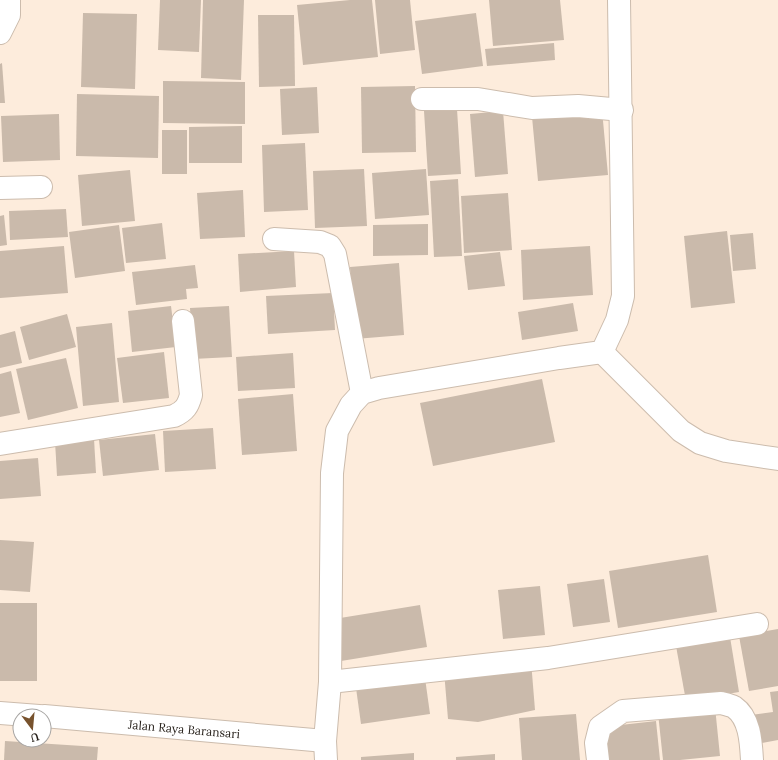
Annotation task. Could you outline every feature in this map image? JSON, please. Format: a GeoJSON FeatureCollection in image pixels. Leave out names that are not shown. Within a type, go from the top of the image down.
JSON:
{"type":"FeatureCollection","features":[{"type":"Feature","properties":{"kind":"street"},"geometry":{"type":"LineString","coordinates":[[0,33],[9,15],[9,0]]}},
{"type":"Feature","properties":{"kind":"street"},"geometry":{"type":"LineString","coordinates":[[602,352],[617,320],[623,296],[620,0]]}},
{"type":"Feature","properties":{"kind":"street"},"geometry":{"type":"LineString","coordinates":[[422,99],[478,99],[532,108],[578,106],[622,110]]}},
{"type":"Feature","properties":{"kind":"street"},"geometry":{"type":"LineString","coordinates":[[0,188],[41,187]]}},
{"type":"Feature","properties":{"kind":"street"},"geometry":{"type":"LineString","coordinates":[[274,239],[320,242],[330,246],[335,254],[362,393]]}},
{"type":"Feature","properties":{"kind":"street"},"geometry":{"type":"LineString","coordinates":[[0,444],[174,416],[182,412],[188,406],[191,395],[183,321]]}},
{"type":"Feature","properties":{"kind":"street"},"geometry":{"type":"LineString","coordinates":[[325,751],[330,682],[332,473],[337,432],[350,405],[362,393],[379,388],[602,352]]}},
{"type":"Feature","properties":{"kind":"street"},"geometry":{"type":"LineString","coordinates":[[602,352],[681,431],[700,443],[726,451],[778,459]]}},
{"type":"Feature","properties":{"kind":"street"},"geometry":{"type":"LineString","coordinates":[[330,682],[548,658],[757,624]]}},
{"type":"Feature","properties":{"kind":"street"},"geometry":{"type":"LineString","coordinates":[[598,760],[596,743],[600,727],[623,711],[721,703],[734,707],[746,722],[750,736],[752,760]]}},
{"type":"Feature","properties":{"kind":"street"},"geometry":{"type":"LineString","coordinates":[[0,713],[12,714]]}},
{"type":"Feature","properties":{"kind":"street","name":"Jalan Raya Baransari"},"geometry":{"type":"LineString","coordinates":[[52,717],[325,751]]}},
{"type":"Feature","properties":{"kind":"building"},"geometry":{"type":"Polygon","coordinates":[[[160,0],[201,0],[199,52],[158,50],[160,0]]]}},
{"type":"Feature","properties":{"kind":"building"},"geometry":{"type":"Polygon","coordinates":[[[203,0],[244,0],[241,80],[201,78],[203,0]]]}},
{"type":"Feature","properties":{"kind":"building"},"geometry":{"type":"Polygon","coordinates":[[[350,0],[372,0],[378,57],[303,65],[297,5],[350,0]]]}},
{"type":"Feature","properties":{"kind":"building"},"geometry":{"type":"Polygon","coordinates":[[[375,0],[410,0],[415,50],[380,54],[375,0]]]}},
{"type":"Feature","properties":{"kind":"building"},"geometry":{"type":"Polygon","coordinates":[[[489,0],[560,0],[564,40],[493,46],[489,0]]]}},
{"type":"Feature","properties":{"kind":"building"},"geometry":{"type":"Polygon","coordinates":[[[83,13],[137,14],[135,89],[81,87],[83,13]]]}},
{"type":"Feature","properties":{"kind":"building"},"geometry":{"type":"Polygon","coordinates":[[[476,13],[483,66],[422,74],[415,21],[476,13]]]}},
{"type":"Feature","properties":{"kind":"building"},"geometry":{"type":"Polygon","coordinates":[[[258,15],[294,15],[295,86],[259,87],[258,15]]]}},
{"type":"Feature","properties":{"kind":"building"},"geometry":{"type":"Polygon","coordinates":[[[554,43],[555,60],[487,66],[485,49],[554,43]]]}},
{"type":"Feature","properties":{"kind":"building"},"geometry":{"type":"Polygon","coordinates":[[[2,63],[5,103],[0,103],[0,64],[2,63]]]}},
{"type":"Feature","properties":{"kind":"building"},"geometry":{"type":"Polygon","coordinates":[[[163,81],[245,82],[245,124],[163,123],[163,81]]]}},
{"type":"Feature","properties":{"kind":"building"},"geometry":{"type":"Polygon","coordinates":[[[415,86],[416,152],[362,153],[361,87],[415,86]]]}},
{"type":"Feature","properties":{"kind":"building"},"geometry":{"type":"Polygon","coordinates":[[[317,87],[319,133],[282,135],[280,89],[317,87]]]}},
{"type":"Feature","properties":{"kind":"building"},"geometry":{"type":"Polygon","coordinates":[[[77,94],[159,96],[158,158],[76,156],[77,94]]]}},
{"type":"Feature","properties":{"kind":"building"},"geometry":{"type":"Polygon","coordinates":[[[457,109],[461,174],[428,176],[424,111],[457,109]]]}},
{"type":"Feature","properties":{"kind":"building"},"geometry":{"type":"Polygon","coordinates":[[[602,110],[608,175],[538,181],[532,117],[602,110]]]}},
{"type":"Feature","properties":{"kind":"building"},"geometry":{"type":"Polygon","coordinates":[[[503,111],[508,174],[475,177],[470,114],[503,111]]]}},
{"type":"Feature","properties":{"kind":"building"},"geometry":{"type":"Polygon","coordinates":[[[59,114],[60,160],[3,162],[1,116],[59,114]]]}},
{"type":"Feature","properties":{"kind":"building"},"geometry":{"type":"Polygon","coordinates":[[[242,126],[242,163],[189,163],[189,127],[242,126]]]}},
{"type":"Feature","properties":{"kind":"building"},"geometry":{"type":"Polygon","coordinates":[[[162,130],[187,130],[187,174],[162,174],[162,130]]]}},
{"type":"Feature","properties":{"kind":"building"},"geometry":{"type":"Polygon","coordinates":[[[305,143],[308,210],[264,212],[262,145],[305,143]]]}},
{"type":"Feature","properties":{"kind":"building"},"geometry":{"type":"Polygon","coordinates":[[[364,169],[367,226],[315,228],[313,171],[364,169]]]}},
{"type":"Feature","properties":{"kind":"building"},"geometry":{"type":"Polygon","coordinates":[[[426,169],[429,215],[375,219],[372,173],[426,169]]]}},
{"type":"Feature","properties":{"kind":"building"},"geometry":{"type":"Polygon","coordinates":[[[130,170],[135,221],[82,226],[78,175],[130,170]]]}},
{"type":"Feature","properties":{"kind":"building"},"geometry":{"type":"Polygon","coordinates":[[[458,179],[462,256],[434,257],[430,181],[458,179]]]}},
{"type":"Feature","properties":{"kind":"building"},"geometry":{"type":"Polygon","coordinates":[[[243,190],[245,237],[200,239],[197,193],[243,190]]]}},
{"type":"Feature","properties":{"kind":"building"},"geometry":{"type":"Polygon","coordinates":[[[508,193],[512,250],[464,253],[461,196],[508,193]]]}},
{"type":"Feature","properties":{"kind":"building"},"geometry":{"type":"Polygon","coordinates":[[[66,209],[68,237],[10,240],[9,211],[66,209]]]}},
{"type":"Feature","properties":{"kind":"building"},"geometry":{"type":"Polygon","coordinates":[[[4,215],[7,245],[0,246],[0,216],[4,215]]]}},
{"type":"Feature","properties":{"kind":"building"},"geometry":{"type":"Polygon","coordinates":[[[162,223],[166,259],[126,263],[122,228],[162,223]]]}},
{"type":"Feature","properties":{"kind":"building"},"geometry":{"type":"Polygon","coordinates":[[[428,224],[428,255],[373,256],[373,225],[428,224]]]}},
{"type":"Feature","properties":{"kind":"building"},"geometry":{"type":"Polygon","coordinates":[[[119,225],[125,271],[75,278],[69,232],[119,225]]]}},
{"type":"Feature","properties":{"kind":"building"},"geometry":{"type":"Polygon","coordinates":[[[727,231],[735,303],[691,308],[684,236],[727,231]]]}},
{"type":"Feature","properties":{"kind":"building"},"geometry":{"type":"Polygon","coordinates":[[[753,233],[756,269],[733,271],[730,235],[753,233]]]}},
{"type":"Feature","properties":{"kind":"building"},"geometry":{"type":"Polygon","coordinates":[[[64,246],[68,293],[0,298],[0,251],[64,246]]]}},
{"type":"Feature","properties":{"kind":"building"},"geometry":{"type":"Polygon","coordinates":[[[590,246],[593,295],[523,300],[521,250],[590,246]]]}},
{"type":"Feature","properties":{"kind":"building"},"geometry":{"type":"Polygon","coordinates":[[[294,251],[296,287],[240,292],[238,254],[294,251]]]}},
{"type":"Feature","properties":{"kind":"building"},"geometry":{"type":"Polygon","coordinates":[[[500,252],[505,286],[468,290],[464,256],[500,252]]]}},
{"type":"Feature","properties":{"kind":"building"},"geometry":{"type":"Polygon","coordinates":[[[399,263],[404,335],[355,339],[350,267],[399,263]]]}},
{"type":"Feature","properties":{"kind":"building"},"geometry":{"type":"Polygon","coordinates":[[[195,265],[198,288],[186,289],[187,299],[136,305],[132,272],[195,265]]]}},
{"type":"Feature","properties":{"kind":"building"},"geometry":{"type":"Polygon","coordinates":[[[333,293],[335,330],[268,334],[266,296],[333,293]]]}},
{"type":"Feature","properties":{"kind":"building"},"geometry":{"type":"Polygon","coordinates":[[[573,303],[578,331],[522,340],[518,312],[573,303]]]}},
{"type":"Feature","properties":{"kind":"building"},"geometry":{"type":"Polygon","coordinates":[[[171,306],[176,347],[132,352],[128,311],[171,306]]]}},
{"type":"Feature","properties":{"kind":"building"},"geometry":{"type":"Polygon","coordinates":[[[229,306],[232,357],[193,359],[190,308],[229,306]]]}},
{"type":"Feature","properties":{"kind":"building"},"geometry":{"type":"Polygon","coordinates":[[[67,314],[76,347],[29,360],[20,327],[67,314]]]}},
{"type":"Feature","properties":{"kind":"building"},"geometry":{"type":"Polygon","coordinates":[[[112,323],[119,402],[83,406],[76,327],[112,323]]]}},
{"type":"Feature","properties":{"kind":"building"},"geometry":{"type":"Polygon","coordinates":[[[15,331],[22,363],[0,368],[0,335],[15,331]]]}},
{"type":"Feature","properties":{"kind":"building"},"geometry":{"type":"Polygon","coordinates":[[[164,352],[169,398],[123,403],[117,358],[164,352]]]}},
{"type":"Feature","properties":{"kind":"building"},"geometry":{"type":"Polygon","coordinates":[[[293,353],[295,388],[238,391],[236,357],[293,353]]]}},
{"type":"Feature","properties":{"kind":"building"},"geometry":{"type":"Polygon","coordinates":[[[66,358],[78,408],[28,420],[16,369],[66,358]]]}},
{"type":"Feature","properties":{"kind":"building"},"geometry":{"type":"Polygon","coordinates":[[[11,371],[20,413],[0,417],[0,374],[11,371]]]}},
{"type":"Feature","properties":{"kind":"building"},"geometry":{"type":"Polygon","coordinates":[[[542,379],[555,442],[433,466],[420,403],[542,379]]]}},
{"type":"Feature","properties":{"kind":"building"},"geometry":{"type":"Polygon","coordinates":[[[293,394],[297,451],[242,455],[238,399],[293,394]]]}},
{"type":"Feature","properties":{"kind":"building"},"geometry":{"type":"Polygon","coordinates":[[[213,428],[216,469],[165,472],[163,431],[213,428]]]}},
{"type":"Feature","properties":{"kind":"building"},"geometry":{"type":"Polygon","coordinates":[[[155,434],[159,470],[103,476],[99,440],[155,434]]]}},
{"type":"Feature","properties":{"kind":"building"},"geometry":{"type":"Polygon","coordinates":[[[94,439],[96,473],[57,476],[55,441],[94,439]]]}},
{"type":"Feature","properties":{"kind":"building"},"geometry":{"type":"Polygon","coordinates":[[[38,458],[41,496],[0,499],[0,461],[38,458]]]}},
{"type":"Feature","properties":{"kind":"building"},"geometry":{"type":"Polygon","coordinates":[[[0,540],[34,542],[30,592],[0,590],[0,540]]]}},
{"type":"Feature","properties":{"kind":"building"},"geometry":{"type":"Polygon","coordinates":[[[708,555],[717,612],[618,628],[609,571],[708,555]]]}},
{"type":"Feature","properties":{"kind":"building"},"geometry":{"type":"Polygon","coordinates":[[[604,579],[610,622],[573,627],[567,584],[604,579]]]}},
{"type":"Feature","properties":{"kind":"building"},"geometry":{"type":"Polygon","coordinates":[[[540,586],[545,635],[503,639],[498,590],[540,586]]]}},
{"type":"Feature","properties":{"kind":"building"},"geometry":{"type":"Polygon","coordinates":[[[0,603],[37,603],[37,681],[0,681],[0,603]]]}},
{"type":"Feature","properties":{"kind":"building"},"geometry":{"type":"Polygon","coordinates":[[[420,605],[427,647],[341,661],[334,619],[420,605]]]}},
{"type":"Feature","properties":{"kind":"building"},"geometry":{"type":"Polygon","coordinates":[[[778,629],[778,686],[749,691],[739,636],[778,629]]]}},
{"type":"Feature","properties":{"kind":"building"},"geometry":{"type":"Polygon","coordinates":[[[730,637],[739,692],[686,701],[676,646],[730,637]]]}},
{"type":"Feature","properties":{"kind":"building"},"geometry":{"type":"Polygon","coordinates":[[[531,661],[535,710],[478,722],[448,719],[444,671],[531,661]]]}},
{"type":"Feature","properties":{"kind":"building"},"geometry":{"type":"Polygon","coordinates":[[[425,678],[430,714],[361,724],[356,688],[425,678]]]}},
{"type":"Feature","properties":{"kind":"building"},"geometry":{"type":"Polygon","coordinates":[[[778,691],[778,740],[756,744],[751,715],[773,712],[770,692],[778,691]]]}},
{"type":"Feature","properties":{"kind":"building"},"geometry":{"type":"Polygon","coordinates":[[[715,707],[720,756],[663,760],[658,713],[715,707]]]}},
{"type":"Feature","properties":{"kind":"building"},"geometry":{"type":"Polygon","coordinates":[[[576,714],[580,760],[522,760],[519,718],[576,714]]]}},
{"type":"Feature","properties":{"kind":"building"},"geometry":{"type":"Polygon","coordinates":[[[656,721],[660,760],[607,760],[603,727],[656,721]]]}},
{"type":"Feature","properties":{"kind":"building"},"geometry":{"type":"Polygon","coordinates":[[[5,741],[12,741],[12,748],[52,748],[52,744],[98,747],[97,760],[4,760],[5,741]]]}},
{"type":"Feature","properties":{"kind":"building"},"geometry":{"type":"Polygon","coordinates":[[[414,753],[414,760],[361,760],[361,757],[414,753]]]}},
{"type":"Feature","properties":{"kind":"building"},"geometry":{"type":"Polygon","coordinates":[[[495,754],[495,760],[456,760],[456,757],[495,754]]]}}]}
